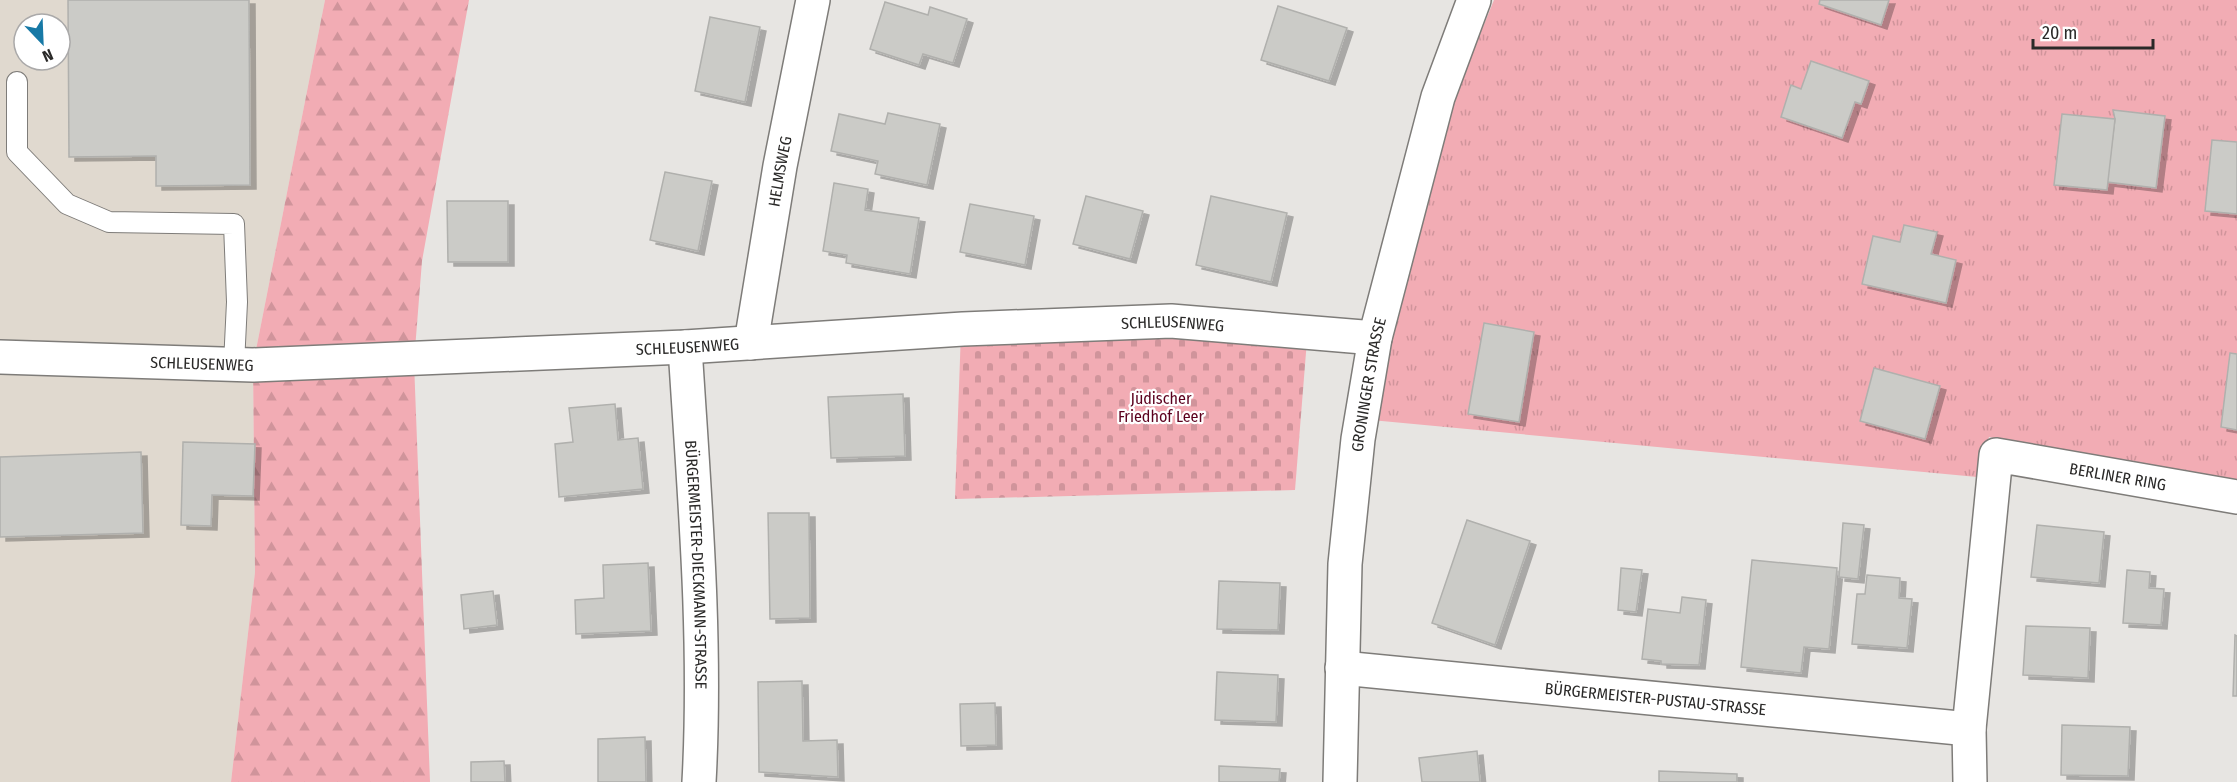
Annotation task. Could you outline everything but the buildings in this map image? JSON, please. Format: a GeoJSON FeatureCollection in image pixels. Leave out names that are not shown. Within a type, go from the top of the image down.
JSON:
{"type":"FeatureCollection","features":[{"type":"Feature","properties":{"kind":"street","name":"HELMSWEG"},"geometry":{"type":"LineString","coordinates":[[751,343],[780,166],[813,0]]}},
{"type":"Feature","properties":{"kind":"street","name":"GRONINGER STRASSE"},"geometry":{"type":"LineString","coordinates":[[1340,782],[1345,564],[1358,439],[1375,338],[1438,97],[1474,0]]}},
{"type":"Feature","properties":{"kind":"street","name":"SCHLEUSENWEG"},"geometry":{"type":"LineString","coordinates":[[0,357],[234,364],[685,347],[963,329],[1171,321],[1375,338]]}},
{"type":"Feature","properties":{"kind":"street","name":"BÜRGERMEISTER-DIECKMANN-STRASSE"},"geometry":{"type":"LineString","coordinates":[[685,347],[699,590],[701,733],[699,782]]}},
{"type":"Feature","properties":{"kind":"street","name":"BERLINER RING"},"geometry":{"type":"LineString","coordinates":[[1969,729],[1996,455],[2237,497]]}},
{"type":"Feature","properties":{"kind":"street","name":"BÜRGERMEISTER-PUSTAU-STRASSE"},"geometry":{"type":"LineString","coordinates":[[1342,668],[1969,729]]}},
{"type":"Feature","properties":{"kind":"street"},"geometry":{"type":"LineString","coordinates":[[1969,729],[1970,782]]}},
{"type":"Feature","properties":{"kind":"lane"},"geometry":{"type":"LineString","coordinates":[[17,82],[17,152],[67,204],[109,222],[234,224],[237,302],[234,364]]}},
{"type":"Feature","properties":{"kind":"shaded area"},"geometry":{"type":"Polygon","coordinates":[[[0,0],[325,0],[253,365],[255,572],[231,782],[0,782],[0,0]]]}},
{"type":"Feature","properties":{"kind":"green space"},"geometry":{"type":"Polygon","coordinates":[[[325,0],[469,0],[422,261],[414,362],[430,782],[231,782],[255,572],[253,365],[325,0]]]}},
{"type":"Feature","properties":{"kind":"green space"},"geometry":{"type":"Polygon","coordinates":[[[1494,0],[2237,0],[2237,485],[1989,437],[1977,477],[1371,420],[1388,338],[1453,100],[1494,0]]]}},
{"type":"Feature","properties":{"kind":"green space","name":"Jüdischer Friedhof Leer"},"geometry":{"type":"Polygon","coordinates":[[[961,331],[1307,340],[1295,490],[955,499],[961,331]]]}}]}
